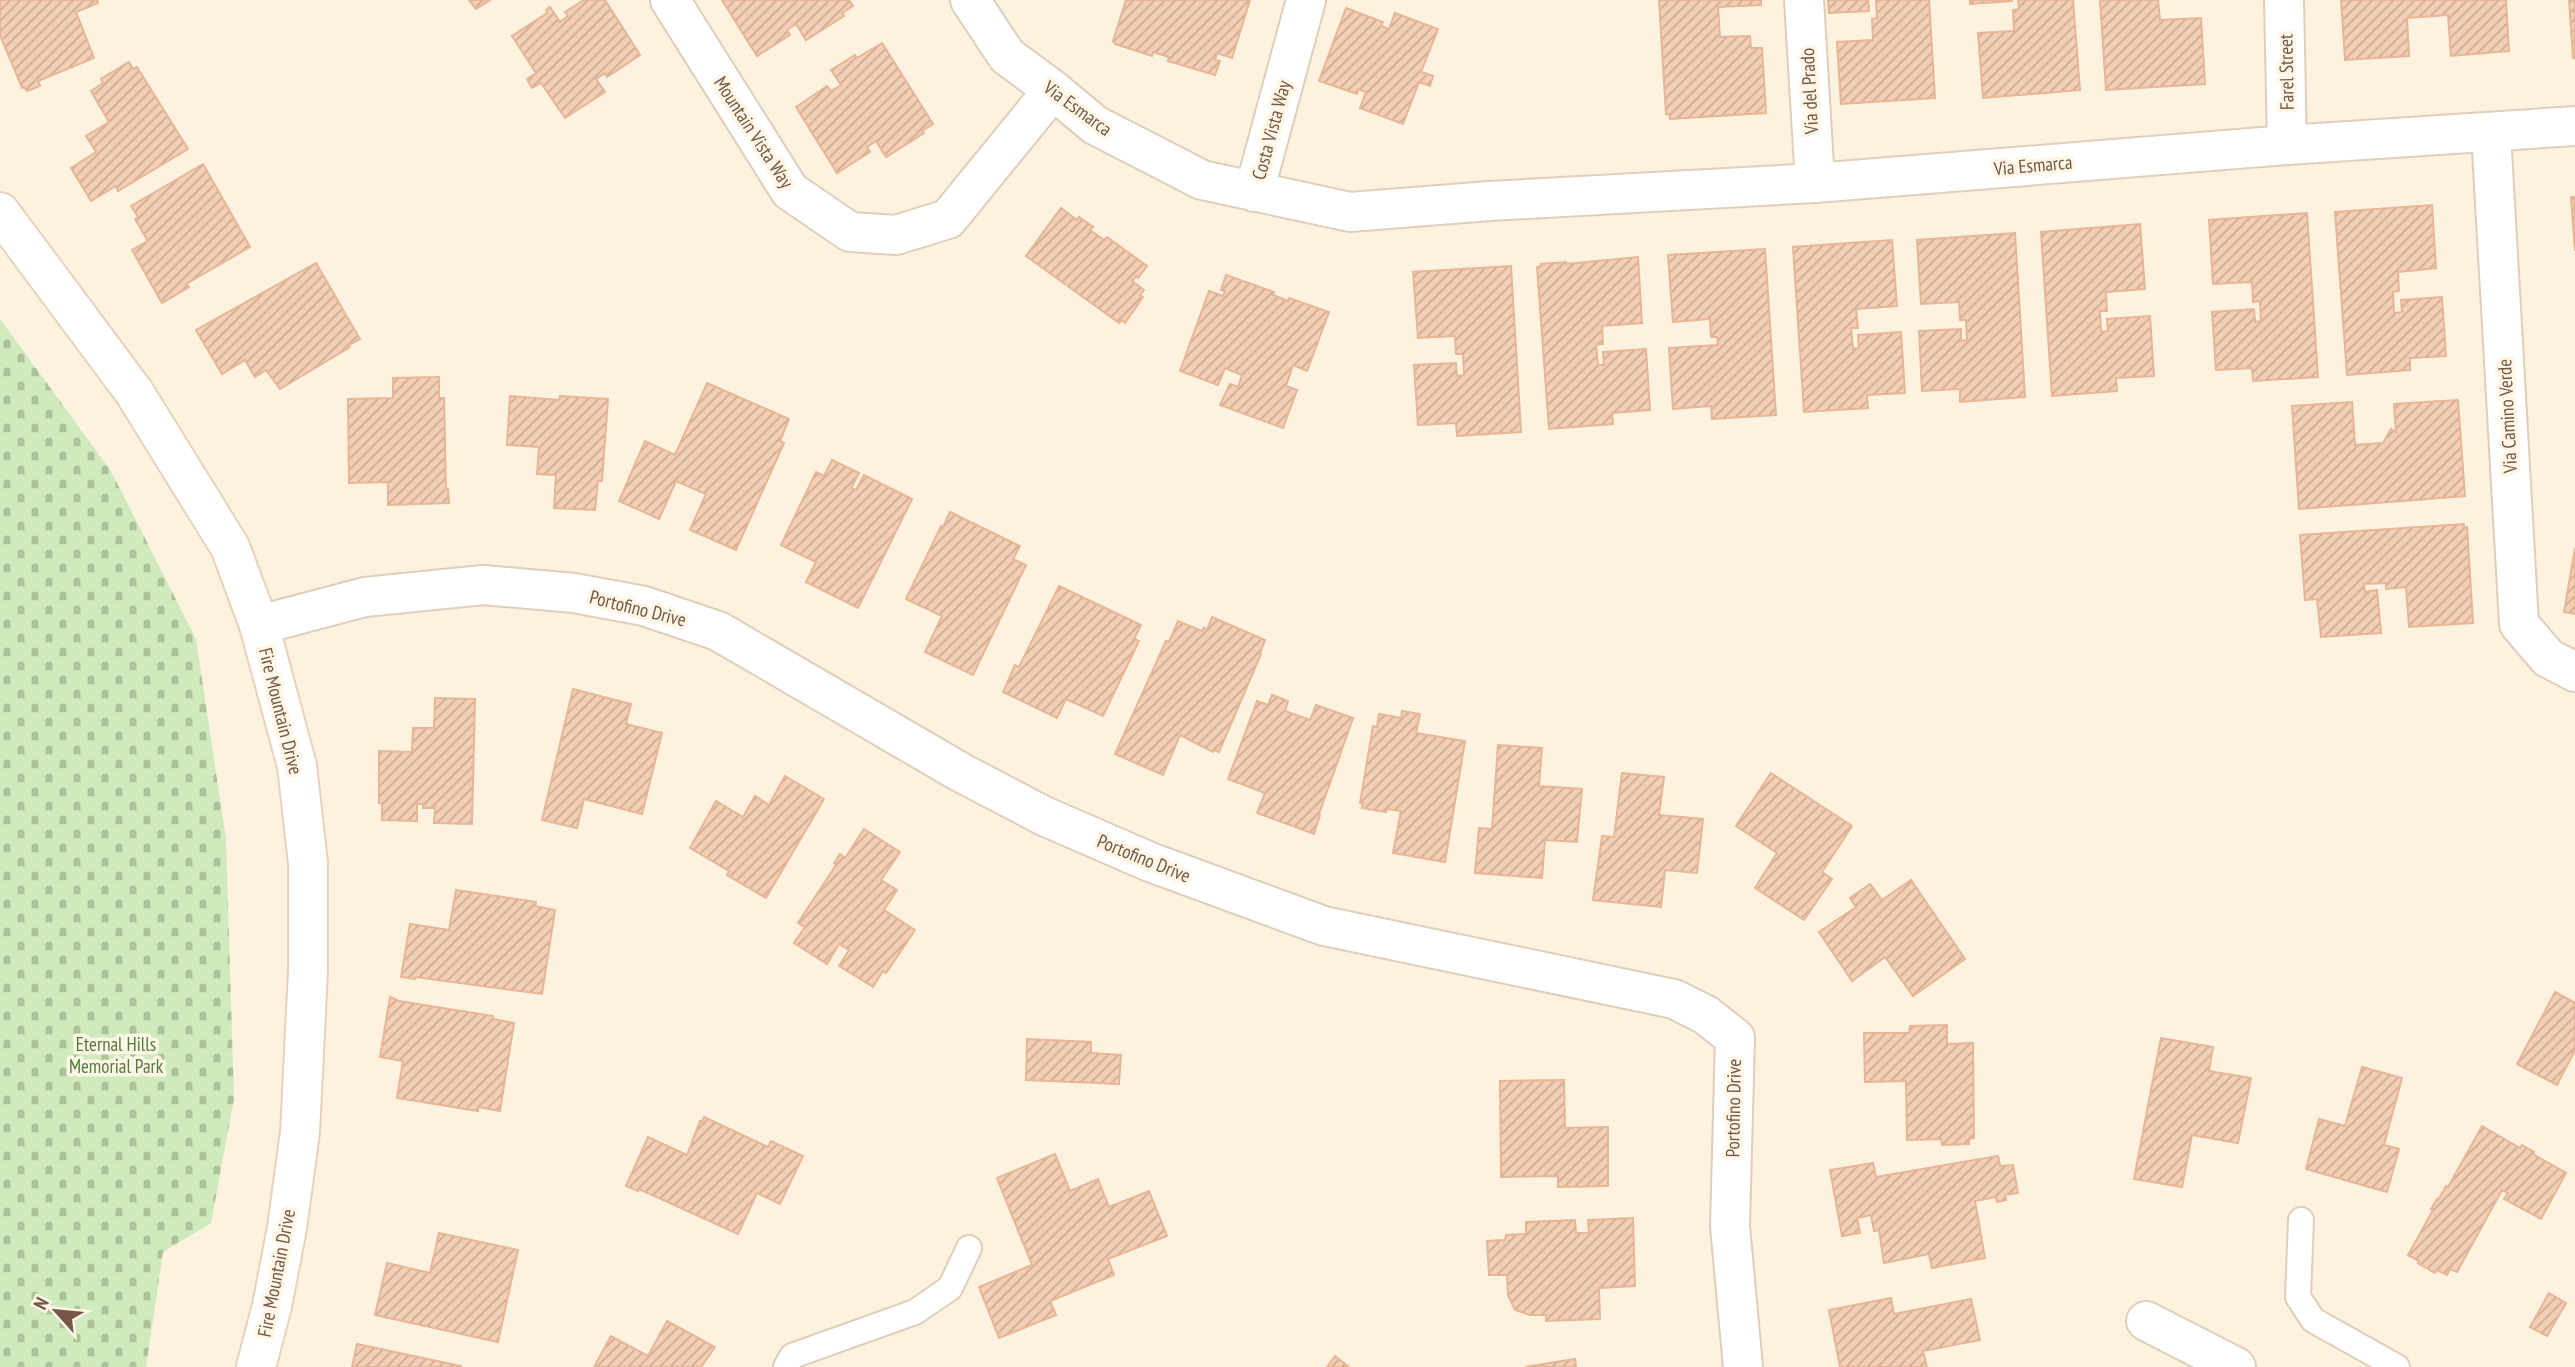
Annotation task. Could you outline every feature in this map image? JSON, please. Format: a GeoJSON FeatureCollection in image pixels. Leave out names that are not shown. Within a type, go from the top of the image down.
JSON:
{"type":"FeatureCollection","features":[{"type":"Feature","properties":{"kind":"street","name":"Mountain Vista Way"},"geometry":{"type":"LineString","coordinates":[[670,0],[790,191],[849,232],[896,236],[948,219],[1053,90]]}},
{"type":"Feature","properties":{"kind":"street","name":"Via Esmarca"},"geometry":{"type":"LineString","coordinates":[[970,0],[1007,56],[1095,125],[1202,180],[1254,192]]}},
{"type":"Feature","properties":{"kind":"street","name":"Costa Vista Way"},"geometry":{"type":"LineString","coordinates":[[1306,0],[1254,192],[1350,212],[1490,201]]}},
{"type":"Feature","properties":{"kind":"street","name":"Via del Prado"},"geometry":{"type":"LineString","coordinates":[[1804,0],[1815,183]]}},
{"type":"Feature","properties":{"kind":"street","name":"Farel Street"},"geometry":{"type":"LineString","coordinates":[[2284,0],[2287,145]]}},
{"type":"Feature","properties":{"kind":"street","name":"Via Esmarca"},"geometry":{"type":"LineString","coordinates":[[1490,201],[1815,183],[2287,145],[2575,126]]}},
{"type":"Feature","properties":{"kind":"street","name":"Via Camino Verde"},"geometry":{"type":"LineString","coordinates":[[2491,133],[2519,624],[2548,658],[2575,671]]}},
{"type":"Feature","properties":{"kind":"street","name":"Fire Mountain Drive"},"geometry":{"type":"LineString","coordinates":[[0,212],[134,392],[230,547],[259,625],[298,766],[308,863],[308,972],[300,1132],[272,1306],[256,1367]]}},
{"type":"Feature","properties":{"kind":"street","name":"Portofino Drive"},"geometry":{"type":"LineString","coordinates":[[259,625],[365,597],[483,585],[574,593],[644,606],[718,631],[960,772],[1044,816],[1150,862],[1324,926],[1674,999],[1685,1004],[1706,1015],[1735,1038],[1730,1226],[1743,1367]]}},
{"type":"Feature","properties":{"kind":"street"},"geometry":{"type":"LineString","coordinates":[[2146,1321],[2236,1367]]}},
{"type":"Feature","properties":{"kind":"lane"},"geometry":{"type":"LineString","coordinates":[[2301,1220],[2298,1297],[2313,1320],[2397,1367]]}},
{"type":"Feature","properties":{"kind":"lane"},"geometry":{"type":"LineString","coordinates":[[786,1367],[792,1356],[915,1312],[950,1288],[969,1248]]}},
{"type":"Feature","properties":{"kind":"green space","name":"Eternal Hills Memorial Park"},"geometry":{"type":"Polygon","coordinates":[[[0,319],[111,471],[196,639],[226,839],[234,1099],[211,1223],[163,1252],[146,1367],[0,1367],[0,319]]]}},
{"type":"Feature","properties":{"kind":"building"},"geometry":{"type":"Polygon","coordinates":[[[0,0],[97,0],[98,3],[76,12],[94,58],[38,81],[40,86],[27,91],[22,88],[0,35],[0,0]]]}},
{"type":"Feature","properties":{"kind":"building"},"geometry":{"type":"Polygon","coordinates":[[[469,0],[490,0],[476,9],[469,0]]]}},
{"type":"Feature","properties":{"kind":"building"},"geometry":{"type":"Polygon","coordinates":[[[584,0],[605,0],[640,55],[607,77],[605,73],[596,79],[605,92],[565,118],[541,83],[532,88],[527,79],[536,73],[512,36],[547,13],[546,10],[550,7],[560,22],[568,16],[565,12],[584,0]]]}},
{"type":"Feature","properties":{"kind":"building"},"geometry":{"type":"Polygon","coordinates":[[[722,0],[849,0],[853,6],[842,13],[844,16],[806,40],[796,24],[787,30],[790,35],[757,56],[722,0]]]}},
{"type":"Feature","properties":{"kind":"building"},"geometry":{"type":"Polygon","coordinates":[[[1126,0],[1250,0],[1232,58],[1217,53],[1215,60],[1220,61],[1215,75],[1168,61],[1169,57],[1153,52],[1152,56],[1115,44],[1113,41],[1126,0]]]}},
{"type":"Feature","properties":{"kind":"building"},"geometry":{"type":"Polygon","coordinates":[[[1659,0],[1761,0],[1761,5],[1718,7],[1720,37],[1750,36],[1751,48],[1762,48],[1766,113],[1670,119],[1669,114],[1666,114],[1659,0]]]}},
{"type":"Feature","properties":{"kind":"building"},"geometry":{"type":"Polygon","coordinates":[[[1828,0],[1868,0],[1869,11],[1829,13],[1828,0]]]}},
{"type":"Feature","properties":{"kind":"building"},"geometry":{"type":"Polygon","coordinates":[[[1876,0],[1929,0],[1935,98],[1841,104],[1837,42],[1873,40],[1872,19],[1877,18],[1876,0]]]}},
{"type":"Feature","properties":{"kind":"building"},"geometry":{"type":"Polygon","coordinates":[[[1970,0],[2012,0],[2012,1],[1970,4],[1970,0]]]}},
{"type":"Feature","properties":{"kind":"building"},"geometry":{"type":"Polygon","coordinates":[[[2018,0],[2073,0],[2080,90],[1983,98],[1978,33],[2014,31],[2013,10],[2019,9],[2018,0]]]}},
{"type":"Feature","properties":{"kind":"building"},"geometry":{"type":"Polygon","coordinates":[[[2100,0],[2158,0],[2160,20],[2201,18],[2205,84],[2106,90],[2100,0]]]}},
{"type":"Feature","properties":{"kind":"building"},"geometry":{"type":"Polygon","coordinates":[[[2341,0],[2506,0],[2509,51],[2451,56],[2448,15],[2407,18],[2409,56],[2345,60],[2341,0]]]}},
{"type":"Feature","properties":{"kind":"building"},"geometry":{"type":"Polygon","coordinates":[[[2569,0],[2575,0],[2575,58],[2573,58],[2569,0]]]}},
{"type":"Feature","properties":{"kind":"building"},"geometry":{"type":"Polygon","coordinates":[[[1346,8],[1383,22],[1381,26],[1389,29],[1395,13],[1438,29],[1421,72],[1433,76],[1430,86],[1419,82],[1403,124],[1360,108],[1366,92],[1358,89],[1357,94],[1319,81],[1346,8]]]}},
{"type":"Feature","properties":{"kind":"building"},"geometry":{"type":"Polygon","coordinates":[[[882,43],[933,124],[922,131],[924,133],[886,157],[876,141],[867,147],[870,152],[837,173],[796,107],[827,86],[831,91],[841,85],[831,70],[882,43]]]}},
{"type":"Feature","properties":{"kind":"building"},"geometry":{"type":"Polygon","coordinates":[[[129,62],[133,69],[137,67],[188,149],[118,191],[116,186],[91,201],[71,168],[96,152],[86,136],[109,122],[91,91],[103,83],[101,79],[129,62]]]}},
{"type":"Feature","properties":{"kind":"building"},"geometry":{"type":"Polygon","coordinates":[[[203,164],[250,247],[186,284],[189,287],[162,303],[132,250],[148,241],[131,206],[203,164]]]}},
{"type":"Feature","properties":{"kind":"building"},"geometry":{"type":"Polygon","coordinates":[[[2571,197],[2575,197],[2575,251],[2571,197]]]}},
{"type":"Feature","properties":{"kind":"building"},"geometry":{"type":"Polygon","coordinates":[[[2432,205],[2436,268],[2398,272],[2399,291],[2393,292],[2394,313],[2402,312],[2401,300],[2442,297],[2446,356],[2410,358],[2410,370],[2347,375],[2335,212],[2432,205]]]}},
{"type":"Feature","properties":{"kind":"building"},"geometry":{"type":"Polygon","coordinates":[[[1061,208],[1077,220],[1079,217],[1093,227],[1090,230],[1104,240],[1107,237],[1147,266],[1138,278],[1136,276],[1132,281],[1144,290],[1140,295],[1143,297],[1125,323],[1122,320],[1119,323],[1026,256],[1061,208]]]}},
{"type":"Feature","properties":{"kind":"building"},"geometry":{"type":"Polygon","coordinates":[[[2307,213],[2318,377],[2253,381],[2252,368],[2216,370],[2212,312],[2254,309],[2255,322],[2261,321],[2260,301],[2253,302],[2252,282],[2213,284],[2209,220],[2307,213]]]}},
{"type":"Feature","properties":{"kind":"building"},"geometry":{"type":"Polygon","coordinates":[[[2140,224],[2145,289],[2106,292],[2107,311],[2100,311],[2101,332],[2108,331],[2107,319],[2150,316],[2154,376],[2116,378],[2117,391],[2052,396],[2041,232],[2140,224]]]}},
{"type":"Feature","properties":{"kind":"building"},"geometry":{"type":"Polygon","coordinates":[[[2015,233],[2025,397],[1960,402],[1960,389],[1922,391],[1919,331],[1961,329],[1961,341],[1967,340],[1966,320],[1960,320],[1959,302],[1921,304],[1917,240],[2015,233]]]}},
{"type":"Feature","properties":{"kind":"building"},"geometry":{"type":"Polygon","coordinates":[[[1892,240],[1897,306],[1856,309],[1858,328],[1851,328],[1853,349],[1859,348],[1858,335],[1901,332],[1905,393],[1867,395],[1868,408],[1804,412],[1793,247],[1892,240]]]}},
{"type":"Feature","properties":{"kind":"building"},"geometry":{"type":"Polygon","coordinates":[[[1765,249],[1776,415],[1712,419],[1711,406],[1673,409],[1669,348],[1718,345],[1717,337],[1711,337],[1710,319],[1673,322],[1668,255],[1765,249]]]}},
{"type":"Feature","properties":{"kind":"building"},"geometry":{"type":"Polygon","coordinates":[[[1638,257],[1642,323],[1602,326],[1603,344],[1596,345],[1598,365],[1604,365],[1603,352],[1646,349],[1650,410],[1612,413],[1613,424],[1549,429],[1537,267],[1541,264],[1638,257]]]}},
{"type":"Feature","properties":{"kind":"building"},"geometry":{"type":"Polygon","coordinates":[[[316,263],[360,339],[280,389],[266,370],[255,377],[245,360],[222,374],[196,330],[316,263]]]}},
{"type":"Feature","properties":{"kind":"building"},"geometry":{"type":"Polygon","coordinates":[[[1511,266],[1521,432],[1457,436],[1456,423],[1418,425],[1414,365],[1456,363],[1457,376],[1464,375],[1463,354],[1456,354],[1455,336],[1418,338],[1413,272],[1511,266]]]}},
{"type":"Feature","properties":{"kind":"building"},"geometry":{"type":"Polygon","coordinates":[[[1226,275],[1274,292],[1273,295],[1288,301],[1289,298],[1329,312],[1307,371],[1293,365],[1286,386],[1297,390],[1283,428],[1220,405],[1230,384],[1238,387],[1242,375],[1225,368],[1218,385],[1180,371],[1209,291],[1223,296],[1225,291],[1221,290],[1226,275]]]}},
{"type":"Feature","properties":{"kind":"building"},"geometry":{"type":"Polygon","coordinates":[[[439,377],[439,398],[444,398],[446,489],[449,503],[388,505],[388,482],[349,483],[348,399],[393,398],[393,378],[439,377]]]}},
{"type":"Feature","properties":{"kind":"building"},"geometry":{"type":"Polygon","coordinates":[[[707,383],[789,419],[780,441],[784,443],[736,550],[690,530],[706,494],[676,481],[659,519],[619,501],[645,441],[675,455],[707,383]]]}},
{"type":"Feature","properties":{"kind":"building"},"geometry":{"type":"Polygon","coordinates":[[[510,396],[559,400],[560,396],[608,399],[602,481],[598,481],[595,510],[554,508],[556,475],[537,474],[539,447],[507,445],[510,396]]]}},
{"type":"Feature","properties":{"kind":"building"},"geometry":{"type":"Polygon","coordinates":[[[2458,400],[2465,496],[2299,509],[2292,406],[2352,402],[2355,445],[2383,443],[2391,429],[2396,432],[2394,404],[2458,400]]]}},
{"type":"Feature","properties":{"kind":"building"},"geometry":{"type":"Polygon","coordinates":[[[832,460],[859,473],[851,488],[856,490],[864,475],[912,499],[858,608],[806,582],[816,562],[781,545],[816,472],[824,476],[832,460]]]}},
{"type":"Feature","properties":{"kind":"building"},"geometry":{"type":"Polygon","coordinates":[[[950,512],[1020,546],[1013,559],[1026,565],[973,675],[925,652],[942,616],[906,599],[950,512]]]}},
{"type":"Feature","properties":{"kind":"building"},"geometry":{"type":"Polygon","coordinates":[[[2464,524],[2464,528],[2467,527],[2473,623],[2409,627],[2406,587],[2386,589],[2386,583],[2364,584],[2365,592],[2377,590],[2381,633],[2321,637],[2317,599],[2305,600],[2300,535],[2464,524]]]}},
{"type":"Feature","properties":{"kind":"building"},"geometry":{"type":"Polygon","coordinates":[[[2575,548],[2575,614],[2564,612],[2575,548]]]}},
{"type":"Feature","properties":{"kind":"building"},"geometry":{"type":"Polygon","coordinates":[[[1059,586],[1141,625],[1134,639],[1139,641],[1103,716],[1066,699],[1057,718],[1003,692],[1015,665],[1019,667],[1059,586]]]}},
{"type":"Feature","properties":{"kind":"building"},"geometry":{"type":"Polygon","coordinates":[[[1212,617],[1265,640],[1219,752],[1213,752],[1180,735],[1163,775],[1115,754],[1166,641],[1169,642],[1178,621],[1202,631],[1204,628],[1207,630],[1212,617]]]}},
{"type":"Feature","properties":{"kind":"building"},"geometry":{"type":"Polygon","coordinates":[[[573,689],[631,704],[626,724],[662,733],[642,814],[584,799],[577,828],[542,820],[573,689]]]}},
{"type":"Feature","properties":{"kind":"building"},"geometry":{"type":"Polygon","coordinates":[[[1272,695],[1288,701],[1285,711],[1310,720],[1316,705],[1353,718],[1314,834],[1257,813],[1265,793],[1228,779],[1257,701],[1268,705],[1272,695]]]}},
{"type":"Feature","properties":{"kind":"building"},"geometry":{"type":"Polygon","coordinates":[[[435,698],[475,699],[472,824],[434,823],[435,808],[423,808],[423,804],[417,804],[417,821],[382,820],[382,804],[379,803],[379,751],[412,752],[413,728],[434,728],[435,698]]]}},
{"type":"Feature","properties":{"kind":"building"},"geometry":{"type":"Polygon","coordinates":[[[1402,711],[1420,714],[1416,733],[1465,741],[1445,862],[1393,853],[1401,811],[1387,809],[1386,812],[1362,808],[1363,803],[1360,803],[1373,726],[1377,727],[1379,714],[1401,718],[1402,711]]]}},
{"type":"Feature","properties":{"kind":"building"},"geometry":{"type":"Polygon","coordinates":[[[1498,745],[1542,748],[1539,786],[1582,789],[1577,842],[1545,840],[1542,878],[1475,873],[1479,828],[1492,829],[1498,745]]]}},
{"type":"Feature","properties":{"kind":"building"},"geometry":{"type":"Polygon","coordinates":[[[1622,773],[1664,777],[1659,815],[1703,819],[1697,873],[1665,870],[1661,907],[1593,900],[1602,836],[1614,837],[1622,773]]]}},
{"type":"Feature","properties":{"kind":"building"},"geometry":{"type":"Polygon","coordinates":[[[1771,773],[1852,826],[1822,872],[1832,879],[1804,920],[1755,888],[1777,853],[1736,826],[1771,773]]]}},
{"type":"Feature","properties":{"kind":"building"},"geometry":{"type":"Polygon","coordinates":[[[785,776],[824,799],[766,898],[727,875],[729,871],[690,848],[716,801],[743,817],[755,796],[769,805],[785,776]]]}},
{"type":"Feature","properties":{"kind":"building"},"geometry":{"type":"Polygon","coordinates":[[[864,829],[900,852],[881,880],[897,890],[884,910],[915,930],[886,973],[883,971],[873,987],[839,966],[849,950],[839,944],[827,964],[794,943],[805,927],[798,923],[836,865],[834,863],[840,854],[845,858],[864,829]]]}},
{"type":"Feature","properties":{"kind":"building"},"geometry":{"type":"Polygon","coordinates":[[[1911,880],[1965,959],[1913,996],[1885,957],[1852,981],[1819,932],[1856,907],[1850,898],[1870,884],[1882,900],[1911,880]]]}},
{"type":"Feature","properties":{"kind":"building"},"geometry":{"type":"Polygon","coordinates":[[[456,890],[536,902],[535,906],[555,910],[542,994],[401,977],[410,924],[449,930],[456,890]]]}},
{"type":"Feature","properties":{"kind":"building"},"geometry":{"type":"Polygon","coordinates":[[[2555,992],[2575,1003],[2575,1050],[2557,1085],[2517,1064],[2555,992]]]}},
{"type":"Feature","properties":{"kind":"building"},"geometry":{"type":"Polygon","coordinates":[[[390,997],[399,1001],[493,1016],[493,1019],[514,1023],[500,1111],[478,1107],[478,1111],[397,1098],[403,1061],[380,1057],[390,997]]]}},
{"type":"Feature","properties":{"kind":"building"},"geometry":{"type":"Polygon","coordinates":[[[1947,1025],[1947,1044],[1973,1043],[1974,1138],[1969,1139],[1969,1144],[1942,1145],[1941,1139],[1907,1140],[1906,1081],[1865,1082],[1864,1033],[1909,1033],[1910,1026],[1947,1025]]]}},
{"type":"Feature","properties":{"kind":"building"},"geometry":{"type":"Polygon","coordinates":[[[2161,1038],[2213,1047],[2209,1071],[2251,1078],[2238,1143],[2192,1135],[2182,1187],[2134,1179],[2161,1038]]]}},
{"type":"Feature","properties":{"kind":"building"},"geometry":{"type":"Polygon","coordinates":[[[1027,1039],[1091,1042],[1091,1053],[1121,1055],[1119,1084],[1026,1080],[1027,1039]]]}},
{"type":"Feature","properties":{"kind":"building"},"geometry":{"type":"Polygon","coordinates":[[[2362,1067],[2402,1078],[2384,1145],[2399,1149],[2387,1192],[2306,1169],[2319,1119],[2345,1126],[2362,1067]]]}},
{"type":"Feature","properties":{"kind":"building"},"geometry":{"type":"Polygon","coordinates":[[[1564,1080],[1565,1128],[1608,1127],[1608,1186],[1558,1187],[1558,1176],[1501,1177],[1500,1081],[1564,1080]]]}},
{"type":"Feature","properties":{"kind":"building"},"geometry":{"type":"Polygon","coordinates":[[[704,1117],[768,1147],[771,1141],[803,1156],[780,1204],[757,1193],[738,1234],[639,1189],[638,1191],[626,1186],[648,1137],[687,1155],[704,1117]]]}},
{"type":"Feature","properties":{"kind":"building"},"geometry":{"type":"Polygon","coordinates":[[[2482,1126],[2520,1148],[2522,1145],[2566,1173],[2541,1219],[2504,1199],[2508,1193],[2502,1190],[2457,1272],[2450,1269],[2447,1275],[2437,1270],[2435,1273],[2408,1255],[2433,1210],[2431,1209],[2446,1186],[2448,1187],[2482,1126]]]}},
{"type":"Feature","properties":{"kind":"building"},"geometry":{"type":"Polygon","coordinates":[[[1055,1154],[1070,1191],[1098,1179],[1109,1207],[1149,1191],[1167,1236],[1108,1259],[1114,1275],[1050,1301],[1056,1315],[999,1338],[979,1287],[1032,1265],[997,1178],[1055,1154]]]}},
{"type":"Feature","properties":{"kind":"building"},"geometry":{"type":"Polygon","coordinates":[[[1998,1156],[2000,1166],[2013,1165],[2018,1193],[2005,1195],[2006,1200],[1997,1202],[1996,1197],[1975,1201],[1985,1258],[1932,1268],[1929,1254],[1884,1263],[1879,1230],[1874,1231],[1871,1215],[1857,1218],[1860,1233],[1842,1236],[1830,1170],[1873,1163],[1876,1177],[1998,1156]]]}},
{"type":"Feature","properties":{"kind":"building"},"geometry":{"type":"Polygon","coordinates":[[[1633,1218],[1635,1286],[1599,1288],[1600,1319],[1546,1321],[1546,1315],[1530,1315],[1515,1310],[1508,1295],[1507,1275],[1489,1275],[1487,1241],[1505,1240],[1506,1235],[1526,1234],[1526,1222],[1575,1220],[1576,1233],[1589,1233],[1588,1220],[1633,1218]]]}},
{"type":"Feature","properties":{"kind":"building"},"geometry":{"type":"Polygon","coordinates":[[[439,1233],[518,1250],[498,1342],[375,1315],[387,1263],[430,1273],[439,1233]]]}},
{"type":"Feature","properties":{"kind":"building"},"geometry":{"type":"Polygon","coordinates":[[[2549,1293],[2566,1303],[2547,1336],[2530,1327],[2549,1293]]]}},
{"type":"Feature","properties":{"kind":"building"},"geometry":{"type":"Polygon","coordinates":[[[1891,1298],[1894,1314],[1971,1299],[1980,1340],[1923,1351],[1927,1367],[1840,1367],[1829,1310],[1891,1298]]]}},
{"type":"Feature","properties":{"kind":"building"},"geometry":{"type":"Polygon","coordinates":[[[667,1321],[715,1347],[701,1367],[594,1367],[611,1336],[648,1356],[667,1321]]]}},
{"type":"Feature","properties":{"kind":"building"},"geometry":{"type":"Polygon","coordinates":[[[357,1344],[461,1366],[461,1367],[352,1367],[357,1344]]]}},
{"type":"Feature","properties":{"kind":"building"},"geometry":{"type":"Polygon","coordinates":[[[1335,1356],[1349,1367],[1327,1367],[1335,1356]]]}},
{"type":"Feature","properties":{"kind":"building"},"geometry":{"type":"Polygon","coordinates":[[[1575,1359],[1576,1367],[1525,1367],[1575,1359]]]}}]}
